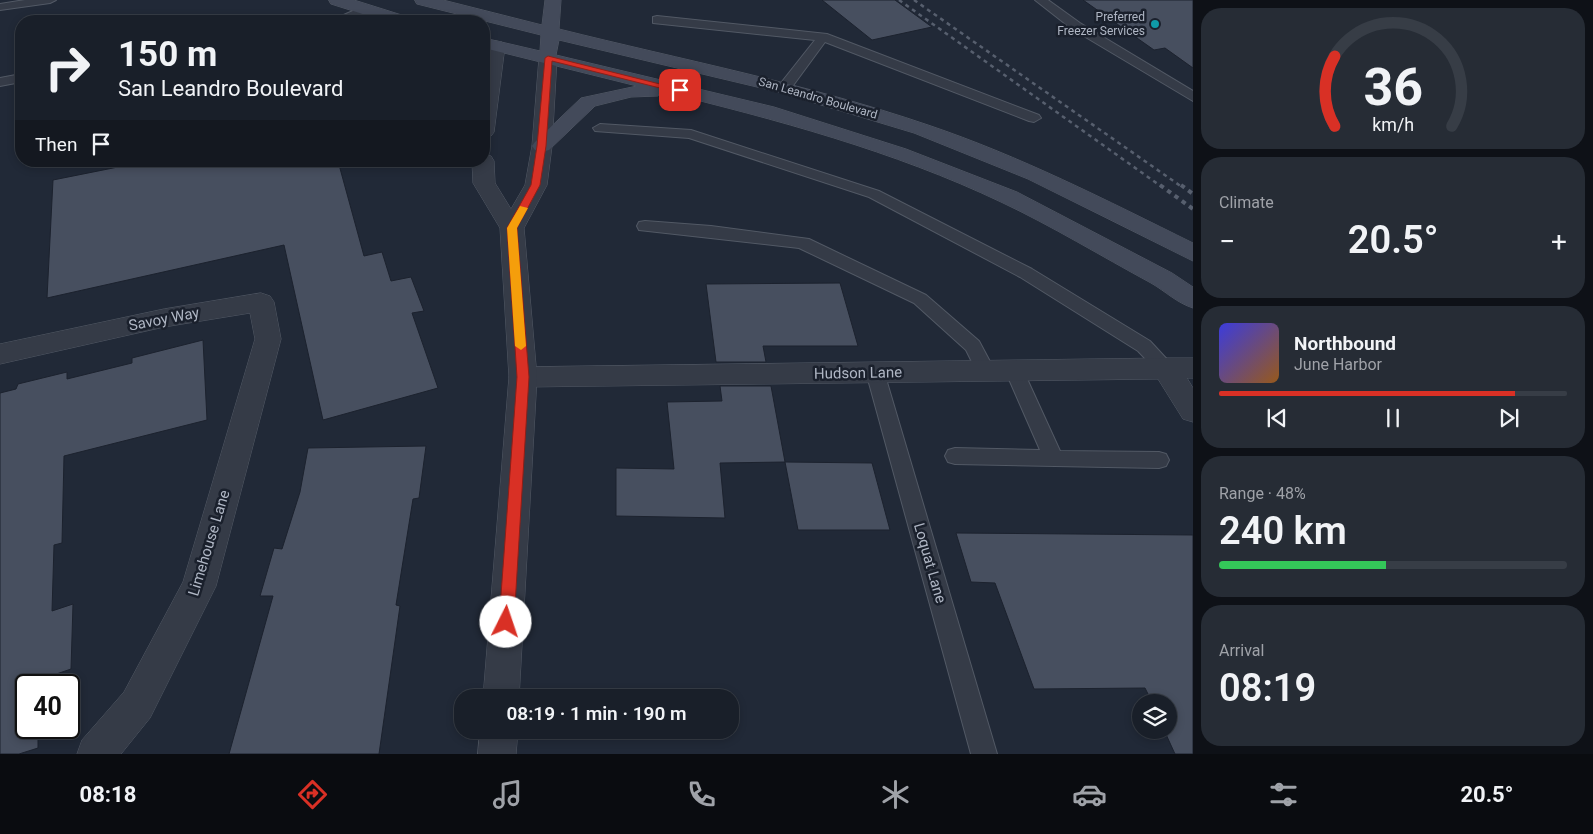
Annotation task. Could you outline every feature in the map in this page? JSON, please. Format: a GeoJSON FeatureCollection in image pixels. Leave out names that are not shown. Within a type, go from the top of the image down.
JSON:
{"type":"FeatureCollection","features":[{"type":"Feature","properties":{"kind":"main road"},"geometry":{"type":"LineString","coordinates":[[337,0],[380,15]]}},
{"type":"Feature","properties":{"kind":"main road","name":"San Leandro Boulevard"},"geometry":{"type":"LineString","coordinates":[[423,0],[501,12],[550,32],[784,88],[921,129],[1036,174],[1193,253]]}},
{"type":"Feature","properties":{"kind":"main road"},"geometry":{"type":"LineString","coordinates":[[548,58],[553,0]]}},
{"type":"Feature","properties":{"kind":"main road"},"geometry":{"type":"LineString","coordinates":[[490,45],[501,12]]}},
{"type":"Feature","properties":{"kind":"main road","name":"San Leandro Boulevard"},"geometry":{"type":"LineString","coordinates":[[490,45],[767,111],[823,127],[899,153],[1009,197],[1163,279],[1193,299]]}},
{"type":"Feature","properties":{"kind":"main road"},"geometry":{"type":"LineString","coordinates":[[542,146],[592,100],[631,91],[699,95]]}},
{"type":"Feature","properties":{"kind":"street"},"geometry":{"type":"LineString","coordinates":[[512,228],[536,185],[542,146],[548,58]]}},
{"type":"Feature","properties":{"kind":"street"},"geometry":{"type":"LineString","coordinates":[[483,167],[484,183],[512,228],[523,377],[502,689]]}},
{"type":"Feature","properties":{"kind":"street","name":"Savoy Way"},"geometry":{"type":"LineString","coordinates":[[0,354],[164,318],[262,302],[268,339]]}},
{"type":"Feature","properties":{"kind":"street","name":"Limehouse Lane"},"geometry":{"type":"LineString","coordinates":[[96,754],[137,705],[199,586],[268,339]]}},
{"type":"Feature","properties":{"kind":"street"},"geometry":{"type":"LineString","coordinates":[[1180,368],[1193,411]]}},
{"type":"Feature","properties":{"kind":"street","name":"Hudson Lane"},"geometry":{"type":"LineString","coordinates":[[523,377],[1180,368]]}},
{"type":"Feature","properties":{"kind":"street"},"geometry":{"type":"LineString","coordinates":[[497,754],[498,739]]}},
{"type":"Feature","properties":{"kind":"lane"},"geometry":{"type":"LineString","coordinates":[[0,7],[50,0]]}},
{"type":"Feature","properties":{"kind":"lane"},"geometry":{"type":"LineString","coordinates":[[1041,0],[1076,26],[1193,97]]}},
{"type":"Feature","properties":{"kind":"lane"},"geometry":{"type":"LineString","coordinates":[[350,15],[362,10]]}},
{"type":"Feature","properties":{"kind":"lane"},"geometry":{"type":"LineString","coordinates":[[658,20],[823,37],[1034,118]]}},
{"type":"Feature","properties":{"kind":"lane"},"geometry":{"type":"LineString","coordinates":[[784,88],[823,37]]}},
{"type":"Feature","properties":{"kind":"lane"},"geometry":{"type":"LineString","coordinates":[[0,82],[15,79]]}},
{"type":"Feature","properties":{"kind":"lane"},"geometry":{"type":"LineString","coordinates":[[600,128],[691,134],[874,194],[1026,273],[1180,368]]}},
{"type":"Feature","properties":{"kind":"lane"},"geometry":{"type":"LineString","coordinates":[[645,226],[711,231],[803,243],[920,300],[973,346],[986,371]]}},
{"type":"Feature","properties":{"kind":"lane"},"geometry":{"type":"LineString","coordinates":[[1014,370],[1054,459]]}},
{"type":"Feature","properties":{"kind":"lane","name":"Loquat Lane"},"geometry":{"type":"LineString","coordinates":[[876,372],[984,754]]}},
{"type":"Feature","properties":{"kind":"lane"},"geometry":{"type":"LineString","coordinates":[[955,456],[1160,460]]}},
{"type":"Feature","properties":{"kind":"building"},"geometry":{"type":"Polygon","coordinates":[[[822,0],[895,0],[932,27],[872,40],[822,0]]]}},
{"type":"Feature","properties":{"kind":"building","name":"Preferred Freezer Services"},"geometry":{"type":"Polygon","coordinates":[[[1083,0],[1193,0],[1193,68],[1165,48],[1154,50],[1083,0]]]}},
{"type":"Feature","properties":{"kind":"building"},"geometry":{"type":"Polygon","coordinates":[[[118,167],[340,167],[364,256],[382,252],[391,281],[411,277],[424,311],[412,313],[438,388],[323,420],[284,245],[47,298],[53,180],[118,167]]]}},
{"type":"Feature","properties":{"kind":"building"},"geometry":{"type":"Polygon","coordinates":[[[840,283],[858,346],[763,346],[766,362],[716,362],[706,284],[840,283]]]}},
{"type":"Feature","properties":{"kind":"building"},"geometry":{"type":"Polygon","coordinates":[[[203,340],[207,420],[64,456],[62,543],[54,545],[52,611],[73,604],[71,669],[56,674],[15,674],[15,739],[38,739],[38,748],[19,754],[0,754],[0,393],[16,389],[18,384],[67,372],[67,379],[132,363],[132,358],[203,340]]]}},
{"type":"Feature","properties":{"kind":"building"},"geometry":{"type":"Polygon","coordinates":[[[720,386],[771,386],[785,462],[720,463],[725,518],[616,516],[616,468],[674,469],[667,402],[722,401],[720,386]]]}},
{"type":"Feature","properties":{"kind":"building"},"geometry":{"type":"Polygon","coordinates":[[[426,446],[419,498],[413,499],[396,605],[400,606],[379,754],[229,754],[273,596],[260,596],[274,548],[282,549],[300,492],[308,448],[426,446]]]}},
{"type":"Feature","properties":{"kind":"building"},"geometry":{"type":"Polygon","coordinates":[[[785,462],[872,463],[890,530],[798,530],[785,462]]]}},
{"type":"Feature","properties":{"kind":"building"},"geometry":{"type":"Polygon","coordinates":[[[956,533],[1193,535],[1193,754],[1175,754],[1168,739],[1177,739],[1177,694],[1148,694],[1145,688],[1034,689],[995,583],[971,582],[956,533]]]}},
{"type":"Feature","properties":{"kind":"railway"},"geometry":{"type":"LineString","coordinates":[[899,0],[1162,187]]}},
{"type":"Feature","properties":{"kind":"railway"},"geometry":{"type":"LineString","coordinates":[[914,0],[1182,187]]}},
{"type":"Feature","properties":{"kind":"railway"},"geometry":{"type":"LineString","coordinates":[[1160,185],[1193,209]]}},
{"type":"Feature","properties":{"kind":"railway"},"geometry":{"type":"LineString","coordinates":[[1181,185],[1193,194]]}},
{"type":"Feature","properties":{"kind":"slow traffic"},"geometry":{"type":"LineString","coordinates":[[521,346],[512,228],[523,208]]}},
{"type":"Feature","properties":{"kind":"place","name":"Preferred Freezer Services"},"geometry":{"type":"Point","coordinates":[1155,24]}},
{"type":"Feature","properties":{"kind":"route"},"geometry":{"type":"LineString","coordinates":[[506,622],[523,377],[512,228],[536,185],[542,146],[548,58],[680,90]]}}]}
